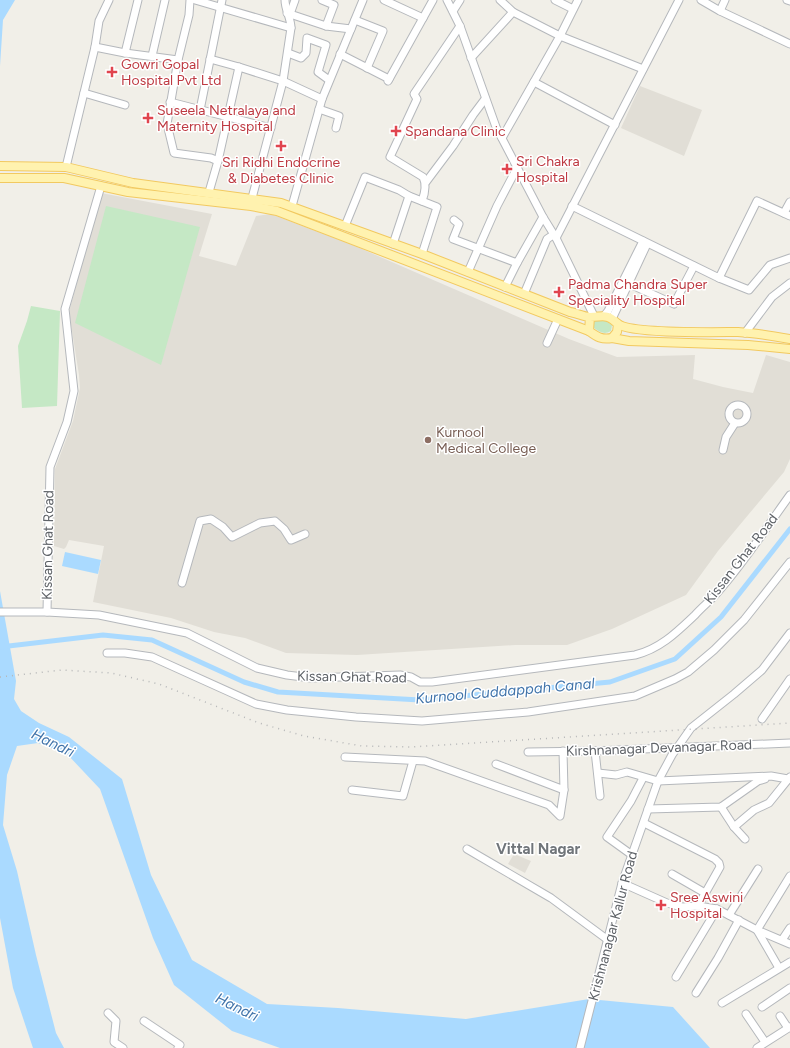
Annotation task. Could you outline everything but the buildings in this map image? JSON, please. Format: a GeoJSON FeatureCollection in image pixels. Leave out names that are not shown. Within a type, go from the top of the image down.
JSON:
{"type":"FeatureCollection","features":[{"type":"Feature","properties":{"kind":"main road"},"geometry":{"type":"LineString","coordinates":[[0,166],[66,167],[133,183],[209,192],[251,202],[285,213],[589,331],[597,338],[606,340],[612,338],[629,341],[748,345],[790,349]]}},
{"type":"Feature","properties":{"kind":"main road"},"geometry":{"type":"LineString","coordinates":[[89,183],[91,172]]}},
{"type":"Feature","properties":{"kind":"main road"},"geometry":{"type":"LineString","coordinates":[[0,178],[64,178],[128,192],[251,202],[281,202],[422,254],[570,312],[592,317],[604,316],[620,325],[653,330],[745,333],[790,339]]}},
{"type":"Feature","properties":{"kind":"main road"},"geometry":{"type":"LineString","coordinates":[[589,331],[592,317]]}},
{"type":"Feature","properties":{"kind":"main road"},"geometry":{"type":"LineString","coordinates":[[612,338],[617,332],[615,321]]}},
{"type":"Feature","properties":{"kind":"street"},"geometry":{"type":"LineString","coordinates":[[66,167],[95,47],[99,22],[109,0]]}},
{"type":"Feature","properties":{"kind":"street"},"geometry":{"type":"LineString","coordinates":[[125,53],[138,0]]}},
{"type":"Feature","properties":{"kind":"street"},"geometry":{"type":"LineString","coordinates":[[152,56],[164,0]]}},
{"type":"Feature","properties":{"kind":"street"},"geometry":{"type":"LineString","coordinates":[[190,0],[189,15],[178,60],[167,124],[174,153],[211,158],[218,161]]}},
{"type":"Feature","properties":{"kind":"street"},"geometry":{"type":"LineString","coordinates":[[196,0],[291,28]]}},
{"type":"Feature","properties":{"kind":"street"},"geometry":{"type":"LineString","coordinates":[[200,110],[222,0]]}},
{"type":"Feature","properties":{"kind":"street"},"geometry":{"type":"LineString","coordinates":[[289,14],[296,0]]}},
{"type":"Feature","properties":{"kind":"street"},"geometry":{"type":"LineString","coordinates":[[322,0],[334,5],[326,26]]}},
{"type":"Feature","properties":{"kind":"street"},"geometry":{"type":"LineString","coordinates":[[292,206],[322,100],[363,0]]}},
{"type":"Feature","properties":{"kind":"street"},"geometry":{"type":"LineString","coordinates":[[384,0],[423,18]]}},
{"type":"Feature","properties":{"kind":"street"},"geometry":{"type":"LineString","coordinates":[[340,54],[388,80],[433,0]]}},
{"type":"Feature","properties":{"kind":"street"},"geometry":{"type":"LineString","coordinates":[[447,0],[460,26],[485,98],[502,138],[554,236],[592,317]]}},
{"type":"Feature","properties":{"kind":"street"},"geometry":{"type":"LineString","coordinates":[[453,11],[460,0]]}},
{"type":"Feature","properties":{"kind":"street"},"geometry":{"type":"LineString","coordinates":[[500,0],[513,12],[560,36],[643,69]]}},
{"type":"Feature","properties":{"kind":"street"},"geometry":{"type":"LineString","coordinates":[[555,0],[573,9]]}},
{"type":"Feature","properties":{"kind":"street"},"geometry":{"type":"LineString","coordinates":[[502,138],[560,36],[578,0]]}},
{"type":"Feature","properties":{"kind":"street"},"geometry":{"type":"LineString","coordinates":[[524,294],[547,239],[554,236],[572,206],[679,0]]}},
{"type":"Feature","properties":{"kind":"street"},"geometry":{"type":"LineString","coordinates":[[701,0],[720,11],[790,42]]}},
{"type":"Feature","properties":{"kind":"street"},"geometry":{"type":"LineString","coordinates":[[720,11],[725,0]]}},
{"type":"Feature","properties":{"kind":"street"},"geometry":{"type":"LineString","coordinates":[[251,202],[283,81],[288,53],[291,21],[284,1]]}},
{"type":"Feature","properties":{"kind":"street"},"geometry":{"type":"LineString","coordinates":[[471,58],[513,12]]}},
{"type":"Feature","properties":{"kind":"street"},"geometry":{"type":"LineString","coordinates":[[289,14],[326,26],[351,29]]}},
{"type":"Feature","properties":{"kind":"street"},"geometry":{"type":"LineString","coordinates":[[355,20],[383,31],[367,68]]}},
{"type":"Feature","properties":{"kind":"street"},"geometry":{"type":"LineString","coordinates":[[426,182],[423,177],[390,157],[417,99],[414,94],[460,26]]}},
{"type":"Feature","properties":{"kind":"street"},"geometry":{"type":"LineString","coordinates":[[288,53],[301,58],[306,53],[307,38],[326,45],[318,72],[329,80]]}},
{"type":"Feature","properties":{"kind":"street"},"geometry":{"type":"LineString","coordinates":[[95,47],[125,53],[178,60]]}},
{"type":"Feature","properties":{"kind":"street"},"geometry":{"type":"LineString","coordinates":[[210,59],[283,81],[322,100]]}},
{"type":"Feature","properties":{"kind":"street"},"geometry":{"type":"LineString","coordinates":[[209,192],[218,161],[239,67]]}},
{"type":"Feature","properties":{"kind":"street"},"geometry":{"type":"LineString","coordinates":[[534,82],[615,125]]}},
{"type":"Feature","properties":{"kind":"street"},"geometry":{"type":"LineString","coordinates":[[84,93],[125,105]]}},
{"type":"Feature","properties":{"kind":"street"},"geometry":{"type":"LineString","coordinates":[[422,201],[425,193],[426,182],[453,146],[485,98]]}},
{"type":"Feature","properties":{"kind":"street"},"geometry":{"type":"LineString","coordinates":[[170,102],[271,128]]}},
{"type":"Feature","properties":{"kind":"street"},"geometry":{"type":"LineString","coordinates":[[319,109],[339,116],[336,128]]}},
{"type":"Feature","properties":{"kind":"street"},"geometry":{"type":"LineString","coordinates":[[468,272],[497,206],[517,168]]}},
{"type":"Feature","properties":{"kind":"street"},"geometry":{"type":"LineString","coordinates":[[344,226],[365,177],[437,207],[422,254]]}},
{"type":"Feature","properties":{"kind":"street","name":"Kissan Ghat Road"},"geometry":{"type":"LineString","coordinates":[[101,186],[65,309],[74,391],[67,422],[50,467],[47,612],[99,615],[187,633],[257,668],[287,676],[311,678],[400,675],[411,677],[420,682],[432,682],[635,655],[647,652],[660,645],[685,625],[717,594],[790,496]]}},
{"type":"Feature","properties":{"kind":"street"},"geometry":{"type":"LineString","coordinates":[[393,244],[409,196]]}},
{"type":"Feature","properties":{"kind":"street"},"geometry":{"type":"LineString","coordinates":[[719,278],[757,201],[787,214],[790,202]]}},
{"type":"Feature","properties":{"kind":"street"},"geometry":{"type":"LineString","coordinates":[[572,206],[719,278],[749,290],[770,265],[790,258]]}},
{"type":"Feature","properties":{"kind":"street"},"geometry":{"type":"LineString","coordinates":[[505,287],[543,217]]}},
{"type":"Feature","properties":{"kind":"street"},"geometry":{"type":"LineString","coordinates":[[454,220],[460,224],[453,239],[517,263]]}},
{"type":"Feature","properties":{"kind":"street"},"geometry":{"type":"LineString","coordinates":[[604,316],[625,282],[645,242]]}},
{"type":"Feature","properties":{"kind":"street"},"geometry":{"type":"LineString","coordinates":[[625,282],[674,304],[694,266]]}},
{"type":"Feature","properties":{"kind":"street"},"geometry":{"type":"LineString","coordinates":[[615,321],[625,282]]}},
{"type":"Feature","properties":{"kind":"street"},"geometry":{"type":"LineString","coordinates":[[745,333],[772,297],[790,283]]}},
{"type":"Feature","properties":{"kind":"street"},"geometry":{"type":"LineString","coordinates":[[547,343],[558,319]]}},
{"type":"Feature","properties":{"kind":"street"},"geometry":{"type":"LineString","coordinates":[[723,450],[726,437],[735,423]]}},
{"type":"Feature","properties":{"kind":"street"},"geometry":{"type":"LineString","coordinates":[[182,583],[200,521],[211,518],[223,527],[232,538],[260,523],[275,521],[291,540],[305,534]]}},
{"type":"Feature","properties":{"kind":"street"},"geometry":{"type":"LineString","coordinates":[[107,653],[125,653],[152,657],[256,704],[287,710],[356,717],[422,721],[528,712],[635,696],[688,672],[714,650],[744,620],[790,562]]}},
{"type":"Feature","properties":{"kind":"street"},"geometry":{"type":"LineString","coordinates":[[0,612],[47,612]]}},
{"type":"Feature","properties":{"kind":"street","name":"Krishnanagar Kallur Road"},"geometry":{"type":"LineString","coordinates":[[580,1048],[622,883],[658,781],[672,755],[691,728],[762,670],[790,633]]}},
{"type":"Feature","properties":{"kind":"street"},"geometry":{"type":"LineString","coordinates":[[762,719],[790,679]]}},
{"type":"Feature","properties":{"kind":"street","name":"Kirshnanagar Devanagar Road"},"geometry":{"type":"LineString","coordinates":[[528,752],[595,751],[790,743]]}},
{"type":"Feature","properties":{"kind":"street"},"geometry":{"type":"LineString","coordinates":[[345,757],[425,761],[550,805],[560,816],[564,790],[563,751]]}},
{"type":"Feature","properties":{"kind":"street"},"geometry":{"type":"LineString","coordinates":[[595,751],[600,796]]}},
{"type":"Feature","properties":{"kind":"street"},"geometry":{"type":"LineString","coordinates":[[352,790],[403,796],[413,761]]}},
{"type":"Feature","properties":{"kind":"street"},"geometry":{"type":"LineString","coordinates":[[496,764],[564,790]]}},
{"type":"Feature","properties":{"kind":"street"},"geometry":{"type":"LineString","coordinates":[[598,773],[616,775],[627,772],[643,778],[658,781],[771,776],[789,778]]}},
{"type":"Feature","properties":{"kind":"street"},"geometry":{"type":"LineString","coordinates":[[648,809],[721,807],[758,781],[771,776]]}},
{"type":"Feature","properties":{"kind":"street"},"geometry":{"type":"LineString","coordinates":[[632,855],[607,837],[631,801],[643,778]]}},
{"type":"Feature","properties":{"kind":"street"},"geometry":{"type":"LineString","coordinates":[[734,826],[754,810],[769,803],[789,778]]}},
{"type":"Feature","properties":{"kind":"street"},"geometry":{"type":"LineString","coordinates":[[721,807],[745,839]]}},
{"type":"Feature","properties":{"kind":"street"},"geometry":{"type":"LineString","coordinates":[[644,822],[715,859],[719,863],[720,867],[698,906]]}},
{"type":"Feature","properties":{"kind":"street"},"geometry":{"type":"LineString","coordinates":[[466,849],[551,898],[608,940]]}},
{"type":"Feature","properties":{"kind":"street"},"geometry":{"type":"LineString","coordinates":[[729,915],[758,869]]}},
{"type":"Feature","properties":{"kind":"street"},"geometry":{"type":"LineString","coordinates":[[672,874],[705,893]]}},
{"type":"Feature","properties":{"kind":"street"},"geometry":{"type":"LineString","coordinates":[[757,930],[790,876]]}},
{"type":"Feature","properties":{"kind":"street"},"geometry":{"type":"LineString","coordinates":[[622,883],[667,903],[682,907],[698,906],[717,909],[757,930],[790,944]]}},
{"type":"Feature","properties":{"kind":"street"},"geometry":{"type":"LineString","coordinates":[[676,977],[717,909]]}},
{"type":"Feature","properties":{"kind":"street"},"geometry":{"type":"LineString","coordinates":[[696,993],[739,920]]}},
{"type":"Feature","properties":{"kind":"street"},"geometry":{"type":"LineString","coordinates":[[782,940],[790,928]]}},
{"type":"Feature","properties":{"kind":"street"},"geometry":{"type":"LineString","coordinates":[[757,930],[779,968]]}},
{"type":"Feature","properties":{"kind":"street"},"geometry":{"type":"LineString","coordinates":[[722,1003],[790,962]]}},
{"type":"Feature","properties":{"kind":"street"},"geometry":{"type":"LineString","coordinates":[[762,1007],[790,988]]}},
{"type":"Feature","properties":{"kind":"street"},"geometry":{"type":"LineString","coordinates":[[108,1013],[116,1021],[114,1042],[123,1048]]}},
{"type":"Feature","properties":{"kind":"street"},"geometry":{"type":"LineString","coordinates":[[746,1014],[765,1042]]}},
{"type":"Feature","properties":{"kind":"street"},"geometry":{"type":"LineString","coordinates":[[757,1048],[789,1027],[780,1016]]}},
{"type":"Feature","properties":{"kind":"street"},"geometry":{"type":"LineString","coordinates":[[144,1021],[181,1047]]}},
{"type":"Feature","properties":{"kind":"shaded area"},"geometry":{"type":"Polygon","coordinates":[[[640,86],[702,110],[684,156],[621,128],[640,86]]]}},
{"type":"Feature","properties":{"kind":"shaded area","name":"Kurnool Medical College"},"geometry":{"type":"Polygon","coordinates":[[[101,193],[212,214],[199,256],[236,266],[256,216],[271,214],[355,246],[569,339],[617,357],[695,355],[693,379],[723,387],[753,393],[766,355],[790,362],[790,459],[784,472],[718,551],[686,595],[612,629],[567,645],[515,645],[357,655],[286,653],[245,638],[214,632],[171,618],[93,602],[104,546],[69,540],[64,549],[54,546],[55,469],[73,421],[80,388],[69,312],[101,193]]]}},
{"type":"Feature","properties":{"kind":"shaded area"},"geometry":{"type":"Polygon","coordinates":[[[514,854],[531,861],[525,873],[508,864],[514,854]]]}},
{"type":"Feature","properties":{"kind":"green space"},"geometry":{"type":"Polygon","coordinates":[[[106,206],[200,227],[161,365],[75,323],[106,206]]]}},
{"type":"Feature","properties":{"kind":"green space"},"geometry":{"type":"Polygon","coordinates":[[[31,306],[60,311],[57,406],[22,408],[18,346],[31,306]]]}},
{"type":"Feature","properties":{"kind":"green space"},"geometry":{"type":"Polygon","coordinates":[[[604,320],[612,325],[611,331],[604,333],[594,328],[593,324],[595,321],[604,320]]]}},
{"type":"Feature","properties":{"kind":"water"},"geometry":{"type":"Polygon","coordinates":[[[0,0],[15,0],[3,20],[0,66],[0,0]]]}},
{"type":"Feature","properties":{"kind":"water"},"geometry":{"type":"Polygon","coordinates":[[[65,552],[101,560],[98,574],[62,566],[65,552]]]}},
{"type":"Feature","properties":{"kind":"water","name":"Handri"},"geometry":{"type":"Polygon","coordinates":[[[0,591],[16,681],[14,699],[21,711],[39,723],[69,737],[122,779],[151,875],[192,960],[267,1004],[338,1008],[466,1019],[589,999],[673,1007],[710,1048],[280,1048],[232,1031],[174,985],[153,938],[100,789],[67,754],[38,743],[17,746],[7,775],[3,825],[17,871],[56,1033],[64,1048],[33,1048],[13,988],[0,918],[0,591]]]}},
{"type":"Feature","properties":{"kind":"waterway","name":"Kurnool Cuddappah Canal"},"geometry":{"type":"LineString","coordinates":[[0,647],[103,635],[152,640],[244,682],[278,692],[420,700],[610,682],[675,659],[721,617],[790,529]]}},
{"type":"Feature","properties":{"kind":"railway"},"geometry":{"type":"LineString","coordinates":[[0,677],[62,670],[111,673],[159,684],[259,723],[304,736],[362,746],[411,747],[790,723]]}},
{"type":"Feature","properties":{"kind":"place","name":"Gowri Gopal Hospital Pvt Ltd"},"geometry":{"type":"Point","coordinates":[112,72]}},
{"type":"Feature","properties":{"kind":"place","name":"Suseela Netralaya and Maternity Hospital"},"geometry":{"type":"Point","coordinates":[148,118]}},
{"type":"Feature","properties":{"kind":"place","name":"Spandana Clinic"},"geometry":{"type":"Point","coordinates":[396,131]}},
{"type":"Feature","properties":{"kind":"place","name":"Sri Ridhi Endocrine & Diabetes Clinic"},"geometry":{"type":"Point","coordinates":[281,146]}},
{"type":"Feature","properties":{"kind":"place","name":"Sri Chakra Hospital"},"geometry":{"type":"Point","coordinates":[507,169]}},
{"type":"Feature","properties":{"kind":"place","name":"Padma Chandra Super Speciality Hospital"},"geometry":{"type":"Point","coordinates":[559,292]}},
{"type":"Feature","properties":{"kind":"place","name":"Kurnool Medical College"},"geometry":{"type":"Point","coordinates":[428,440]}},
{"type":"Feature","properties":{"kind":"place","name":"Sree Aswini Hospital"},"geometry":{"type":"Point","coordinates":[661,905]}},
{"type":"Feature","properties":{"kind":"district","name":"Vittal Nagar"},"geometry":{"type":"Point","coordinates":[538,849]}}]}
